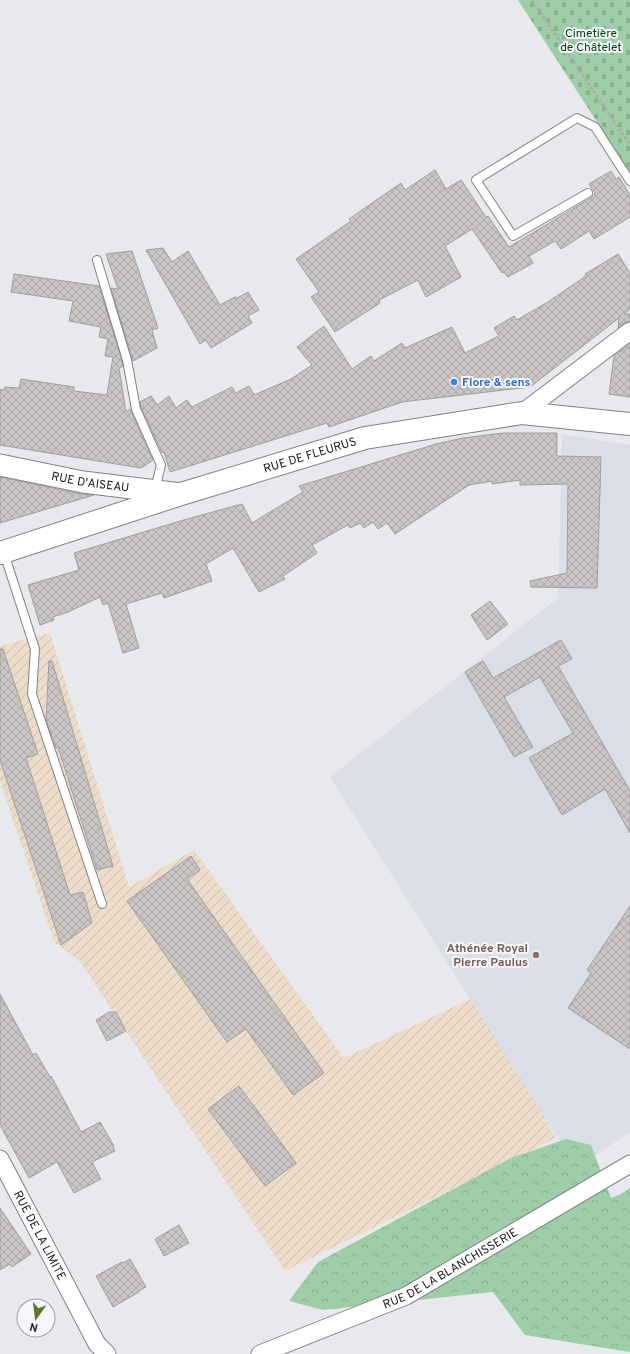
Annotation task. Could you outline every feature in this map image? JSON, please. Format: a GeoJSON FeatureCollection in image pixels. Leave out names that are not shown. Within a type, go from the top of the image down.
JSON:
{"type":"FeatureCollection","features":[{"type":"Feature","properties":{"kind":"main road","name":"RUE DE FLEURUS"},"geometry":{"type":"LineString","coordinates":[[2,552],[181,494],[365,438],[522,414],[630,424]]}},
{"type":"Feature","properties":{"kind":"street"},"geometry":{"type":"LineString","coordinates":[[522,414],[630,331]]}},
{"type":"Feature","properties":{"kind":"street","name":"RUE D'AISEAU"},"geometry":{"type":"LineString","coordinates":[[0,465],[83,482],[181,494]]}},
{"type":"Feature","properties":{"kind":"street","name":"RUE DE LA LIMITE"},"geometry":{"type":"LineString","coordinates":[[0,1159],[97,1344],[107,1354]]}},
{"type":"Feature","properties":{"kind":"street","name":"RUE DE LA BLANCHISSERIE"},"geometry":{"type":"LineString","coordinates":[[260,1354],[406,1296],[630,1164]]}},
{"type":"Feature","properties":{"kind":"lane"},"geometry":{"type":"LineString","coordinates":[[588,193],[513,236],[476,180],[577,118],[596,127],[630,181]]}},
{"type":"Feature","properties":{"kind":"lane"},"geometry":{"type":"LineString","coordinates":[[98,260],[126,360],[136,409],[162,465],[155,491]]}},
{"type":"Feature","properties":{"kind":"lane"},"geometry":{"type":"LineString","coordinates":[[2,552],[35,649],[32,694],[102,904]]}},
{"type":"Feature","properties":{"kind":"path"},"geometry":{"type":"LineString","coordinates":[[532,0],[630,146]]}},
{"type":"Feature","properties":{"kind":"shaded area","name":"Athénée Royal Pierre Paulus"},"geometry":{"type":"Polygon","coordinates":[[[562,434],[630,445],[630,1132],[577,1168],[330,777],[558,598],[562,434]]]}},
{"type":"Feature","properties":{"kind":"shaded area"},"geometry":{"type":"Polygon","coordinates":[[[50,633],[129,887],[194,850],[344,1058],[479,995],[556,1138],[285,1271],[79,960],[54,942],[0,781],[0,646],[50,633]]]}},
{"type":"Feature","properties":{"kind":"green space","name":"Cimetière de Châtelet"},"geometry":{"type":"Polygon","coordinates":[[[518,0],[630,0],[630,173],[518,0]]]}},
{"type":"Feature","properties":{"kind":"green space"},"geometry":{"type":"Polygon","coordinates":[[[566,1139],[591,1145],[611,1198],[630,1188],[630,1352],[525,1335],[493,1292],[323,1310],[289,1301],[318,1262],[511,1158],[566,1139]]]}},
{"type":"Feature","properties":{"kind":"building"},"geometry":{"type":"Polygon","coordinates":[[[435,170],[446,189],[461,180],[486,217],[488,216],[509,247],[591,198],[595,193],[589,184],[611,171],[616,179],[619,177],[630,195],[630,217],[594,239],[589,231],[561,249],[555,241],[529,256],[533,263],[508,277],[504,272],[502,273],[472,229],[445,246],[461,277],[426,297],[418,280],[379,300],[380,303],[335,332],[311,297],[319,292],[296,259],[351,221],[349,219],[401,183],[405,190],[435,170]]]}},
{"type":"Feature","properties":{"kind":"building"},"geometry":{"type":"Polygon","coordinates":[[[163,248],[172,262],[188,251],[220,305],[248,292],[259,310],[248,316],[252,323],[211,348],[206,340],[200,344],[146,250],[163,248]]]}},
{"type":"Feature","properties":{"kind":"building"},"geometry":{"type":"Polygon","coordinates":[[[132,251],[158,328],[152,330],[157,348],[133,361],[111,288],[118,289],[106,254],[132,251]]]}},
{"type":"Feature","properties":{"kind":"building"},"geometry":{"type":"Polygon","coordinates":[[[618,254],[630,273],[630,309],[624,314],[630,314],[630,321],[624,323],[618,328],[619,318],[530,387],[402,402],[329,427],[327,423],[170,472],[164,452],[162,453],[141,407],[140,402],[151,396],[157,405],[169,396],[176,408],[187,400],[192,407],[232,387],[236,393],[249,386],[254,395],[291,379],[312,365],[297,347],[324,326],[352,369],[371,356],[374,361],[402,343],[405,348],[452,327],[465,353],[499,336],[494,328],[514,316],[517,320],[548,302],[586,276],[585,274],[618,254]]]}},
{"type":"Feature","properties":{"kind":"building"},"geometry":{"type":"Polygon","coordinates":[[[14,274],[99,286],[122,361],[123,366],[119,368],[126,412],[130,409],[153,460],[141,468],[0,445],[0,389],[4,390],[5,387],[19,388],[21,379],[74,387],[74,391],[107,395],[113,357],[105,356],[108,339],[99,337],[101,327],[69,321],[73,301],[11,292],[14,274]]]}},
{"type":"Feature","properties":{"kind":"building"},"geometry":{"type":"Polygon","coordinates":[[[630,344],[630,397],[609,394],[614,356],[630,344]]]}},
{"type":"Feature","properties":{"kind":"building"},"geometry":{"type":"Polygon","coordinates":[[[503,433],[557,433],[557,456],[601,457],[597,588],[531,587],[530,581],[567,573],[568,484],[520,485],[520,480],[492,484],[492,481],[469,485],[395,534],[387,523],[378,529],[373,522],[364,528],[360,523],[350,528],[348,525],[312,545],[317,553],[283,576],[285,579],[259,592],[233,548],[206,564],[212,581],[164,598],[162,593],[126,604],[139,648],[123,653],[108,603],[103,605],[100,597],[68,612],[53,617],[54,620],[40,625],[28,585],[79,570],[74,553],[242,504],[252,523],[303,492],[299,486],[436,444],[463,438],[503,433]]]}},
{"type":"Feature","properties":{"kind":"building"},"geometry":{"type":"Polygon","coordinates":[[[0,477],[81,494],[94,495],[0,523],[0,477]]]}},
{"type":"Feature","properties":{"kind":"building"},"geometry":{"type":"Polygon","coordinates":[[[490,601],[508,624],[487,640],[471,615],[490,601]]]}},
{"type":"Feature","properties":{"kind":"building"},"geometry":{"type":"Polygon","coordinates":[[[561,640],[572,659],[558,666],[630,791],[630,833],[605,789],[562,815],[529,758],[573,733],[540,677],[504,697],[533,747],[514,757],[465,672],[483,661],[493,678],[561,640]]]}},
{"type":"Feature","properties":{"kind":"building"},"geometry":{"type":"Polygon","coordinates":[[[0,649],[3,649],[38,754],[26,758],[70,895],[83,892],[92,923],[61,945],[0,760],[0,649]]]}},
{"type":"Feature","properties":{"kind":"building"},"geometry":{"type":"Polygon","coordinates":[[[49,661],[52,661],[113,866],[97,870],[58,747],[56,748],[46,720],[49,661]]]}},
{"type":"Feature","properties":{"kind":"building"},"geometry":{"type":"Polygon","coordinates":[[[191,856],[200,870],[187,879],[324,1073],[293,1095],[246,1029],[227,1042],[127,901],[191,856]]]}},
{"type":"Feature","properties":{"kind":"building"},"geometry":{"type":"Polygon","coordinates":[[[630,906],[630,1049],[568,1008],[591,973],[587,970],[630,906]]]}},
{"type":"Feature","properties":{"kind":"building"},"geometry":{"type":"Polygon","coordinates":[[[0,994],[33,1055],[36,1053],[50,1077],[51,1076],[81,1132],[100,1122],[114,1146],[115,1151],[92,1162],[101,1179],[74,1193],[57,1162],[29,1178],[0,1125],[0,994]]]}},
{"type":"Feature","properties":{"kind":"building"},"geometry":{"type":"Polygon","coordinates":[[[109,1012],[116,1012],[126,1031],[107,1041],[96,1020],[109,1012]]]}},
{"type":"Feature","properties":{"kind":"building"},"geometry":{"type":"Polygon","coordinates":[[[239,1086],[296,1163],[265,1186],[208,1109],[239,1086]]]}},
{"type":"Feature","properties":{"kind":"building"},"geometry":{"type":"Polygon","coordinates":[[[0,1208],[31,1254],[12,1267],[10,1264],[0,1270],[0,1208]]]}},
{"type":"Feature","properties":{"kind":"building"},"geometry":{"type":"Polygon","coordinates":[[[179,1225],[189,1243],[164,1256],[155,1239],[179,1225]]]}},
{"type":"Feature","properties":{"kind":"building"},"geometry":{"type":"Polygon","coordinates":[[[130,1259],[146,1287],[113,1307],[96,1276],[130,1259]]]}},
{"type":"Feature","properties":{"kind":"place","name":"Flore & sens"},"geometry":{"type":"Point","coordinates":[454,382]}},
{"type":"Feature","properties":{"kind":"place","name":"Athénée Royal Pierre Paulus"},"geometry":{"type":"Point","coordinates":[536,955]}}]}
